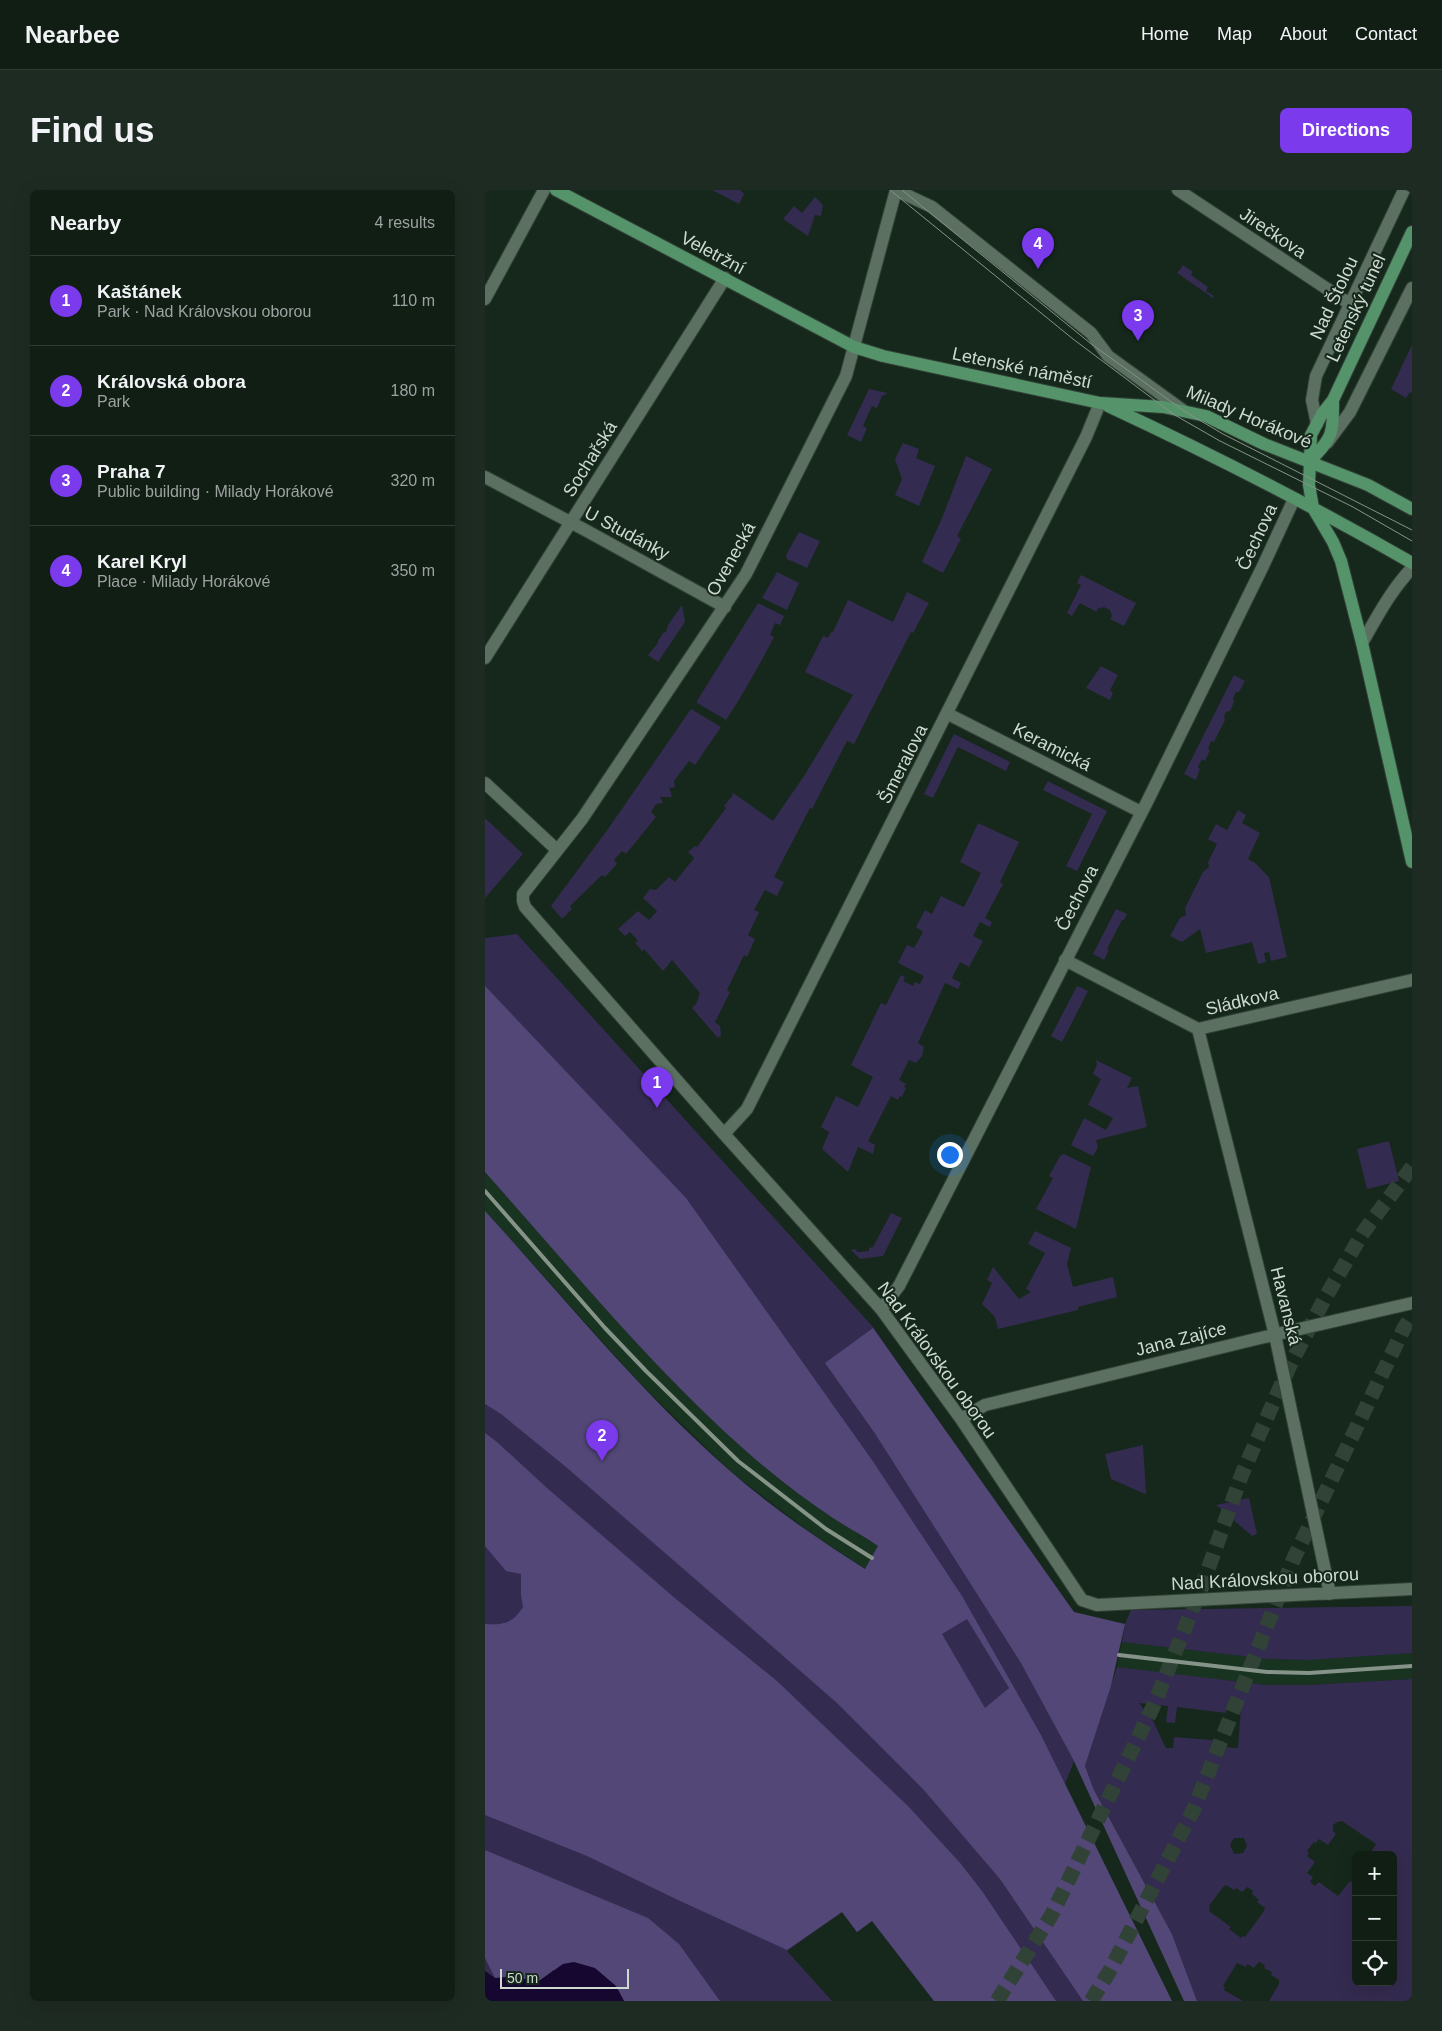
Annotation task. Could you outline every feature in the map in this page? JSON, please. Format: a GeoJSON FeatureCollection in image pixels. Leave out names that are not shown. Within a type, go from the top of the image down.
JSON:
{"type":"FeatureCollection","features":[{"type":"Feature","properties":{"kind":"main road","name":"Veletržní"},"geometry":{"type":"LineString","coordinates":[[555,190],[854,346]]}},
{"type":"Feature","properties":{"kind":"main road","name":"Letenský tunel"},"geometry":{"type":"LineString","coordinates":[[1313,508],[1309,485],[1311,435],[1333,400],[1412,232]]}},
{"type":"Feature","properties":{"kind":"main road","name":"Letenské náměstí"},"geometry":{"type":"LineString","coordinates":[[854,346],[883,356],[1100,402],[1184,411]]}},
{"type":"Feature","properties":{"kind":"main road","name":"Letenský tunel"},"geometry":{"type":"LineString","coordinates":[[1327,443],[1331,433],[1333,400]]}},
{"type":"Feature","properties":{"kind":"main road"},"geometry":{"type":"LineString","coordinates":[[1100,402],[1185,442],[1313,508],[1412,563]]}},
{"type":"Feature","properties":{"kind":"main road","name":"Milady Horákové"},"geometry":{"type":"LineString","coordinates":[[1184,411],[1206,416],[1264,444],[1368,485],[1412,509]]}},
{"type":"Feature","properties":{"kind":"main road"},"geometry":{"type":"LineString","coordinates":[[1309,462],[1327,443]]}},
{"type":"Feature","properties":{"kind":"main road"},"geometry":{"type":"LineString","coordinates":[[1313,508],[1333,542],[1341,561],[1362,643],[1411,856]]}},
{"type":"Feature","properties":{"kind":"street"},"geometry":{"type":"LineString","coordinates":[[485,299],[543,190]]}},
{"type":"Feature","properties":{"kind":"street","name":"Ovenecká"},"geometry":{"type":"LineString","coordinates":[[525,906],[523,894],[581,819],[746,574],[843,382],[896,190]]}},
{"type":"Feature","properties":{"kind":"street","name":"Milady Horákové"},"geometry":{"type":"LineString","coordinates":[[896,190],[932,207],[1091,333],[1108,356],[1184,411]]}},
{"type":"Feature","properties":{"kind":"street","name":"Jirečkova"},"geometry":{"type":"LineString","coordinates":[[1178,190],[1350,304]]}},
{"type":"Feature","properties":{"kind":"street","name":"Nad Štolou"},"geometry":{"type":"LineString","coordinates":[[1317,424],[1312,400],[1316,376],[1404,190]]}},
{"type":"Feature","properties":{"kind":"street","name":"Sochařská"},"geometry":{"type":"LineString","coordinates":[[485,658],[725,278]]}},
{"type":"Feature","properties":{"kind":"street"},"geometry":{"type":"LineString","coordinates":[[1327,443],[1350,412],[1412,288]]}},
{"type":"Feature","properties":{"kind":"street","name":"Šmeralova"},"geometry":{"type":"LineString","coordinates":[[724,1134],[747,1109],[948,714],[1086,437],[1100,402]]}},
{"type":"Feature","properties":{"kind":"street","name":"U Studánky"},"geometry":{"type":"LineString","coordinates":[[485,477],[725,607]]}},
{"type":"Feature","properties":{"kind":"street","name":"Čechova"},"geometry":{"type":"LineString","coordinates":[[881,1309],[899,1286],[1141,812],[1268,558],[1294,499]]}},
{"type":"Feature","properties":{"kind":"street"},"geometry":{"type":"LineString","coordinates":[[1362,643],[1388,598],[1398,583],[1412,568]]}},
{"type":"Feature","properties":{"kind":"street","name":"Keramická"},"geometry":{"type":"LineString","coordinates":[[948,714],[1141,812]]}},
{"type":"Feature","properties":{"kind":"street"},"geometry":{"type":"LineString","coordinates":[[485,783],[557,850]]}},
{"type":"Feature","properties":{"kind":"street","name":"Nad Královskou oborou"},"geometry":{"type":"LineString","coordinates":[[525,906],[724,1134],[881,1309],[961,1419],[1082,1600],[1090,1604],[1107,1605],[1412,1589]]}},
{"type":"Feature","properties":{"kind":"street","name":"Sládkova"},"geometry":{"type":"LineString","coordinates":[[1065,960],[1198,1029],[1412,980]]}},
{"type":"Feature","properties":{"kind":"street","name":"Havanská"},"geometry":{"type":"LineString","coordinates":[[1198,1029],[1275,1335],[1330,1594]]}},
{"type":"Feature","properties":{"kind":"street","name":"Jana Zajíce"},"geometry":{"type":"LineString","coordinates":[[961,1419],[985,1405],[1412,1303]]}},
{"type":"Feature","properties":{"kind":"shaded area"},"geometry":{"type":"Polygon","coordinates":[[[712,190],[740,190],[744,194],[739,204],[712,190]]]}},
{"type":"Feature","properties":{"kind":"shaded area"},"geometry":{"type":"Polygon","coordinates":[[[815,197],[823,205],[821,216],[815,215],[808,236],[783,219],[794,206],[802,213],[815,197]]]}},
{"type":"Feature","properties":{"kind":"shaded area"},"geometry":{"type":"Polygon","coordinates":[[[1183,265],[1193,272],[1191,275],[1208,287],[1206,291],[1214,296],[1213,298],[1177,273],[1183,265]]]}},
{"type":"Feature","properties":{"kind":"shaded area"},"geometry":{"type":"Polygon","coordinates":[[[1412,345],[1412,393],[1410,392],[1406,398],[1391,389],[1412,345]]]}},
{"type":"Feature","properties":{"kind":"shaded area"},"geometry":{"type":"Polygon","coordinates":[[[869,389],[888,393],[882,396],[877,408],[872,406],[863,426],[867,428],[861,442],[847,435],[869,389]]]}},
{"type":"Feature","properties":{"kind":"shaded area"},"geometry":{"type":"Polygon","coordinates":[[[903,443],[919,449],[916,458],[935,466],[919,506],[895,495],[902,479],[895,459],[903,443]]]}},
{"type":"Feature","properties":{"kind":"shaded area"},"geometry":{"type":"Polygon","coordinates":[[[966,456],[992,469],[957,536],[961,539],[943,573],[922,562],[942,518],[966,456]]]}},
{"type":"Feature","properties":{"kind":"shaded area"},"geometry":{"type":"Polygon","coordinates":[[[799,532],[820,541],[807,568],[787,559],[786,555],[799,532]]]}},
{"type":"Feature","properties":{"kind":"shaded area"},"geometry":{"type":"Polygon","coordinates":[[[777,572],[799,583],[787,610],[762,598],[777,572]]]}},
{"type":"Feature","properties":{"kind":"shaded area"},"geometry":{"type":"Polygon","coordinates":[[[1081,575],[1136,603],[1124,626],[1110,619],[1112,616],[1110,610],[1104,607],[1097,609],[1097,612],[1080,603],[1072,616],[1067,613],[1081,585],[1077,583],[1081,575]]]}},
{"type":"Feature","properties":{"kind":"shaded area"},"geometry":{"type":"Polygon","coordinates":[[[907,592],[929,603],[913,633],[911,632],[854,744],[847,741],[774,877],[784,882],[777,896],[765,890],[754,910],[759,912],[748,935],[755,939],[747,957],[744,955],[727,990],[730,992],[715,1022],[720,1026],[721,1035],[718,1038],[692,1008],[696,1004],[700,993],[672,960],[663,971],[644,949],[642,951],[635,943],[638,941],[630,932],[625,936],[618,929],[638,911],[649,920],[657,911],[643,898],[650,889],[656,890],[669,877],[675,882],[694,858],[688,852],[695,846],[697,847],[726,808],[724,806],[733,795],[732,792],[773,821],[804,776],[853,695],[805,672],[823,636],[828,638],[833,632],[848,600],[893,622],[907,592]]]}},
{"type":"Feature","properties":{"kind":"shaded area"},"geometry":{"type":"Polygon","coordinates":[[[758,603],[784,616],[780,625],[775,623],[770,635],[774,637],[726,720],[697,703],[697,701],[758,603]]]}},
{"type":"Feature","properties":{"kind":"shaded area"},"geometry":{"type":"Polygon","coordinates":[[[682,605],[685,622],[658,662],[648,655],[658,643],[663,633],[666,632],[668,625],[682,605]]]}},
{"type":"Feature","properties":{"kind":"shaded area"},"geometry":{"type":"Polygon","coordinates":[[[1101,666],[1118,675],[1110,690],[1113,693],[1110,700],[1086,688],[1101,666]]]}},
{"type":"Feature","properties":{"kind":"shaded area"},"geometry":{"type":"Polygon","coordinates":[[[1234,675],[1245,681],[1239,692],[1236,692],[1233,698],[1234,702],[1230,711],[1226,712],[1225,720],[1214,742],[1211,741],[1208,749],[1210,750],[1205,761],[1202,759],[1198,767],[1200,769],[1196,780],[1184,774],[1234,675]]]}},
{"type":"Feature","properties":{"kind":"shaded area"},"geometry":{"type":"Polygon","coordinates":[[[691,709],[721,727],[695,765],[689,761],[674,781],[675,787],[671,788],[669,786],[672,797],[660,797],[663,803],[656,804],[651,812],[656,817],[626,854],[622,851],[614,860],[617,864],[605,877],[602,875],[570,906],[572,909],[562,919],[551,906],[608,829],[691,709]]]}},
{"type":"Feature","properties":{"kind":"shaded area"},"geometry":{"type":"Polygon","coordinates":[[[954,734],[1010,762],[1006,771],[958,747],[933,798],[924,794],[954,734]]]}},
{"type":"Feature","properties":{"kind":"shaded area"},"geometry":{"type":"Polygon","coordinates":[[[1048,781],[1107,811],[1077,871],[1066,866],[1092,814],[1043,790],[1048,781]]]}},
{"type":"Feature","properties":{"kind":"shaded area"},"geometry":{"type":"Polygon","coordinates":[[[1238,810],[1246,815],[1242,823],[1260,833],[1248,859],[1255,863],[1269,877],[1287,957],[1271,961],[1269,952],[1264,953],[1266,962],[1258,964],[1252,942],[1206,953],[1200,929],[1182,942],[1170,936],[1180,918],[1186,915],[1185,908],[1203,872],[1209,867],[1208,862],[1217,844],[1208,839],[1216,824],[1227,830],[1238,810]]]}},
{"type":"Feature","properties":{"kind":"shaded area"},"geometry":{"type":"Polygon","coordinates":[[[485,818],[523,854],[485,898],[485,818]]]}},
{"type":"Feature","properties":{"kind":"shaded area"},"geometry":{"type":"Polygon","coordinates":[[[978,823],[1019,842],[1000,882],[1003,884],[985,918],[992,922],[990,927],[980,922],[973,936],[983,941],[969,967],[960,962],[952,978],[961,983],[958,989],[945,983],[918,1043],[924,1047],[922,1056],[916,1063],[909,1060],[899,1080],[906,1084],[902,1097],[900,1096],[898,1100],[891,1096],[868,1141],[875,1145],[873,1154],[858,1147],[848,1172],[822,1149],[829,1132],[821,1127],[836,1096],[858,1107],[873,1077],[851,1065],[881,1003],[886,1005],[901,975],[905,977],[903,981],[913,986],[915,982],[920,984],[924,976],[898,963],[907,945],[914,948],[923,932],[916,927],[925,910],[932,914],[941,896],[964,907],[981,873],[960,862],[978,823]]]}},
{"type":"Feature","properties":{"kind":"shaded area"},"geometry":{"type":"Polygon","coordinates":[[[1116,909],[1127,914],[1107,949],[1109,950],[1104,960],[1093,954],[1116,909]]]}},
{"type":"Feature","properties":{"kind":"shaded area"},"geometry":{"type":"Polygon","coordinates":[[[517,934],[873,1327],[1110,1670],[1065,1784],[1169,2001],[934,2001],[872,1921],[857,1932],[842,1912],[787,1951],[832,2001],[624,2001],[620,1996],[554,1970],[525,1979],[495,1978],[485,1971],[485,1211],[634,1377],[697,1441],[746,1485],[796,1523],[865,1569],[878,1546],[833,1518],[788,1486],[711,1419],[644,1351],[485,1172],[485,938],[517,934]]]}},
{"type":"Feature","properties":{"kind":"shaded area"},"geometry":{"type":"Polygon","coordinates":[[[485,986],[686,1198],[872,1460],[962,1596],[1041,1735],[1172,2001],[1083,2001],[1000,1879],[923,1789],[837,1703],[566,1467],[501,1414],[485,1404],[485,1211],[634,1377],[697,1441],[746,1485],[796,1523],[865,1569],[878,1546],[833,1518],[788,1486],[711,1419],[644,1351],[485,1172],[485,986]],[[967,1619],[942,1634],[985,1708],[1009,1688],[967,1619]]]}},
{"type":"Feature","properties":{"kind":"shaded area"},"geometry":{"type":"Polygon","coordinates":[[[1077,986],[1088,991],[1062,1042],[1051,1036],[1077,986]]]}},
{"type":"Feature","properties":{"kind":"shaded area"},"geometry":{"type":"Polygon","coordinates":[[[1096,1060],[1132,1078],[1127,1088],[1138,1086],[1147,1127],[1096,1140],[1098,1147],[1093,1156],[1071,1145],[1084,1118],[1106,1130],[1113,1118],[1088,1105],[1101,1079],[1093,1074],[1097,1064],[1096,1060]]]}},
{"type":"Feature","properties":{"kind":"shaded area"},"geometry":{"type":"Polygon","coordinates":[[[1389,1141],[1399,1181],[1367,1189],[1357,1149],[1389,1141]]]}},
{"type":"Feature","properties":{"kind":"shaded area"},"geometry":{"type":"Polygon","coordinates":[[[1064,1154],[1091,1167],[1076,1229],[1036,1209],[1053,1178],[1049,1176],[1060,1156],[1064,1154]]]}},
{"type":"Feature","properties":{"kind":"shaded area"},"geometry":{"type":"Polygon","coordinates":[[[485,1172],[615,1319],[704,1411],[747,1452],[833,1518],[878,1546],[866,1569],[819,1539],[730,1471],[637,1380],[485,1211],[485,1172]]]}},
{"type":"Feature","properties":{"kind":"shaded area"},"geometry":{"type":"Polygon","coordinates":[[[891,1213],[902,1218],[883,1256],[860,1259],[851,1250],[856,1249],[857,1252],[869,1251],[869,1248],[873,1247],[891,1213]]]}},
{"type":"Feature","properties":{"kind":"shaded area"},"geometry":{"type":"Polygon","coordinates":[[[1035,1231],[1071,1248],[1067,1264],[1073,1287],[1113,1277],[1117,1297],[1078,1307],[1078,1310],[998,1329],[995,1317],[982,1304],[992,1283],[987,1280],[993,1267],[1019,1299],[1031,1292],[1026,1289],[1045,1253],[1028,1244],[1035,1231]]]}},
{"type":"Feature","properties":{"kind":"shaded area"},"geometry":{"type":"Polygon","coordinates":[[[873,1328],[1074,1612],[1125,1624],[1111,1686],[1085,1766],[1094,1790],[1172,1934],[1197,2001],[1184,2001],[1073,1759],[1021,1663],[874,1432],[825,1363],[873,1328]]]}},
{"type":"Feature","properties":{"kind":"shaded area"},"geometry":{"type":"Polygon","coordinates":[[[485,1433],[676,1599],[777,1681],[908,1806],[961,1864],[982,1891],[1056,2001],[934,2001],[872,1921],[857,1932],[842,1912],[787,1950],[587,1856],[485,1815],[485,1624],[498,1624],[512,1620],[523,1607],[521,1574],[506,1571],[485,1546],[485,1433]]]}},
{"type":"Feature","properties":{"kind":"shaded area"},"geometry":{"type":"Polygon","coordinates":[[[1143,1445],[1146,1494],[1111,1479],[1105,1454],[1143,1445]]]}},
{"type":"Feature","properties":{"kind":"shaded area"},"geometry":{"type":"Polygon","coordinates":[[[1249,1498],[1257,1534],[1252,1536],[1216,1505],[1249,1498]]]}},
{"type":"Feature","properties":{"kind":"shaded area"},"geometry":{"type":"Polygon","coordinates":[[[1412,1606],[1412,1653],[1309,1660],[1268,1659],[1122,1642],[1125,1624],[1131,1610],[1412,1606]]]}},
{"type":"Feature","properties":{"kind":"shaded area"},"geometry":{"type":"Polygon","coordinates":[[[1122,1642],[1268,1659],[1309,1660],[1412,1653],[1412,1679],[1309,1685],[1266,1685],[1163,1674],[1117,1667],[1122,1642]]]}},
{"type":"Feature","properties":{"kind":"shaded area"},"geometry":{"type":"Polygon","coordinates":[[[1117,1667],[1266,1685],[1309,1685],[1412,1679],[1412,2001],[1269,2001],[1279,1984],[1279,1980],[1271,1975],[1272,1972],[1264,1968],[1265,1965],[1259,1962],[1254,1968],[1247,1964],[1246,1967],[1237,1963],[1223,1986],[1225,1987],[1224,1990],[1243,2001],[1197,2001],[1172,1934],[1094,1790],[1085,1766],[1117,1667]],[[1139,1703],[1153,1721],[1166,1748],[1173,1748],[1174,1737],[1224,1741],[1223,1747],[1238,1748],[1241,1707],[1227,1706],[1226,1713],[1177,1707],[1175,1723],[1166,1722],[1168,1706],[1139,1703]],[[1234,1838],[1230,1845],[1234,1854],[1243,1853],[1247,1846],[1244,1838],[1234,1838]],[[1226,1885],[1209,1906],[1209,1911],[1231,1927],[1229,1929],[1241,1938],[1245,1937],[1265,1908],[1257,1902],[1259,1900],[1252,1894],[1253,1891],[1247,1887],[1242,1892],[1226,1885]]]}},
{"type":"Feature","properties":{"kind":"shaded area"},"geometry":{"type":"Polygon","coordinates":[[[485,1850],[648,1918],[679,1944],[720,2001],[624,2001],[616,1986],[554,1970],[539,1981],[510,1977],[495,1978],[485,1958],[485,1850]]]}},
{"type":"Feature","properties":{"kind":"shaded area"},"geometry":{"type":"Polygon","coordinates":[[[574,1962],[595,1968],[616,1986],[624,2001],[485,2001],[485,1971],[495,1978],[510,1977],[539,1981],[563,1964],[574,1962]]]}},
{"type":"Feature","properties":{"kind":"tunnel"},"geometry":{"type":"LineString","coordinates":[[997,2001],[1051,1916],[1153,1707],[1202,1586],[1242,1474],[1290,1365],[1324,1300],[1362,1234],[1412,1167]]}},
{"type":"Feature","properties":{"kind":"tunnel"},"geometry":{"type":"LineString","coordinates":[[1091,2001],[1109,1972],[1193,1811],[1294,1558],[1404,1328],[1412,1316]]}},
{"type":"Feature","properties":{"kind":"tram line"},"geometry":{"type":"LineString","coordinates":[[890,190],[1073,339],[1173,414],[1220,441],[1353,507],[1412,541]]}},
{"type":"Feature","properties":{"kind":"tram line"},"geometry":{"type":"LineString","coordinates":[[902,190],[1090,343],[1184,411],[1223,434],[1412,530]]}},
{"type":"Feature","properties":{"kind":"railway"},"geometry":{"type":"LineString","coordinates":[[485,1191],[605,1328],[738,1461],[826,1529],[872,1558]]}},
{"type":"Feature","properties":{"kind":"railway"},"geometry":{"type":"LineString","coordinates":[[1119,1655],[1267,1672],[1309,1673],[1412,1666]]}},
{"type":"Feature","properties":{"kind":"place","name":"Karel Kryl"},"geometry":{"type":"Point","coordinates":[1038,269]}},
{"type":"Feature","properties":{"kind":"place","name":"Praha 7"},"geometry":{"type":"Point","coordinates":[1138,341]}},
{"type":"Feature","properties":{"kind":"place","name":"Kaštánek"},"geometry":{"type":"Point","coordinates":[657,1108]}},
{"type":"Feature","properties":{"kind":"place","name":"Královská obora"},"geometry":{"type":"Point","coordinates":[602,1461]}}]}
